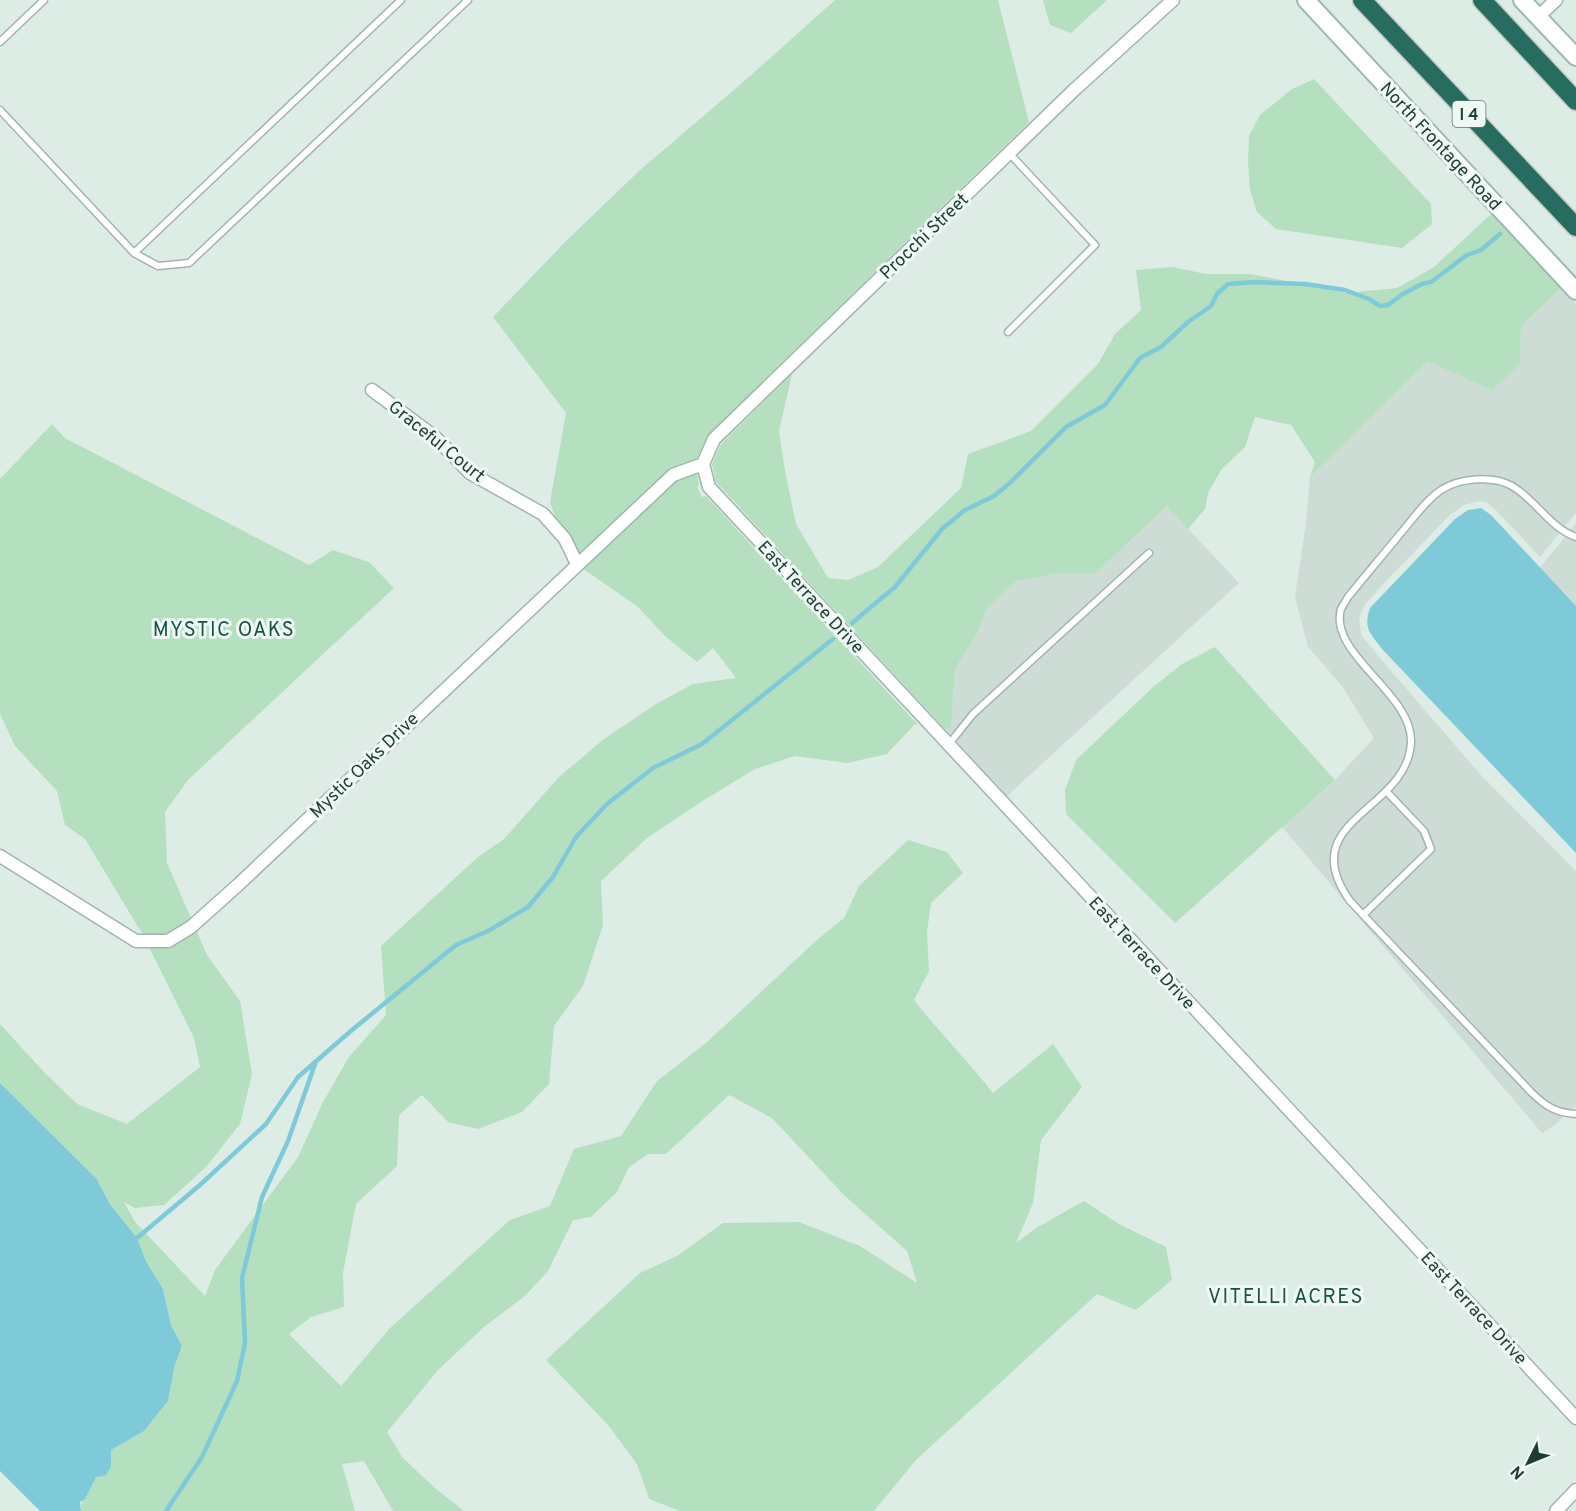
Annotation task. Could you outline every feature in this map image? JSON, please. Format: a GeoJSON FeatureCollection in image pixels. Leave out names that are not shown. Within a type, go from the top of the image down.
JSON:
{"type":"FeatureCollection","features":[{"type":"Feature","properties":{"kind":"highway","name":"I 4"},"geometry":{"type":"LineString","coordinates":[[1362,0],[1576,227]]}},
{"type":"Feature","properties":{"kind":"highway"},"geometry":{"type":"LineString","coordinates":[[1482,0],[1576,101]]}},
{"type":"Feature","properties":{"kind":"street","name":"Procchi Street"},"geometry":{"type":"LineString","coordinates":[[703,464],[714,439],[1072,91],[1173,0]]}},
{"type":"Feature","properties":{"kind":"street","name":"North Frontage Road"},"geometry":{"type":"LineString","coordinates":[[1306,0],[1576,291]]}},
{"type":"Feature","properties":{"kind":"street"},"geometry":{"type":"LineString","coordinates":[[1522,0],[1576,57]]}},
{"type":"Feature","properties":{"kind":"street"},"geometry":{"type":"LineString","coordinates":[[1538,17],[1556,0]]}},
{"type":"Feature","properties":{"kind":"street","name":"Graceful Court"},"geometry":{"type":"LineString","coordinates":[[372,390],[435,437],[470,473],[543,514],[565,539],[577,564]]}},
{"type":"Feature","properties":{"kind":"street","name":"East Terrace Drive"},"geometry":{"type":"LineString","coordinates":[[703,464],[709,487],[1576,1418]]}},
{"type":"Feature","properties":{"kind":"street","name":"Mystic Oaks Drive"},"geometry":{"type":"LineString","coordinates":[[0,856],[136,941],[168,941],[191,927],[239,885],[673,475],[703,464]]}},
{"type":"Feature","properties":{"kind":"street"},"geometry":{"type":"LineString","coordinates":[[1557,1511],[1576,1490]]}},
{"type":"Feature","properties":{"kind":"lane"},"geometry":{"type":"LineString","coordinates":[[0,42],[44,0]]}},
{"type":"Feature","properties":{"kind":"lane"},"geometry":{"type":"LineString","coordinates":[[134,253],[401,0]]}},
{"type":"Feature","properties":{"kind":"lane"},"geometry":{"type":"LineString","coordinates":[[0,110],[134,253],[158,266],[189,263],[468,0]]}},
{"type":"Feature","properties":{"kind":"lane"},"geometry":{"type":"LineString","coordinates":[[1008,332],[1095,245],[1009,153]]}},
{"type":"Feature","properties":{"kind":"lane"},"geometry":{"type":"LineString","coordinates":[[1576,537],[1567,534],[1533,501],[1511,486],[1499,481],[1484,480],[1455,483],[1441,491],[1419,511],[1348,597],[1341,610],[1341,622],[1348,643],[1405,714],[1410,728],[1409,758],[1403,771],[1386,791],[1340,836],[1335,848],[1333,863],[1338,881],[1350,901],[1543,1104],[1561,1113],[1576,1114]]}},
{"type":"Feature","properties":{"kind":"lane"},"geometry":{"type":"LineString","coordinates":[[948,744],[973,714],[1149,553]]}},
{"type":"Feature","properties":{"kind":"lane"},"geometry":{"type":"LineString","coordinates":[[1363,915],[1431,849],[1424,831],[1386,791]]}},
{"type":"Feature","properties":{"kind":"shaded area"},"geometry":{"type":"Polygon","coordinates":[[[1561,288],[1576,304],[1576,513],[1540,557],[1486,502],[1480,501],[1464,505],[1450,515],[1382,585],[1364,606],[1359,618],[1361,635],[1391,671],[1480,774],[1576,871],[1576,1106],[1542,1133],[1282,827],[1335,780],[1374,738],[1342,686],[1308,647],[1295,596],[1310,477],[1428,361],[1520,364],[1521,326],[1561,288]]]}},
{"type":"Feature","properties":{"kind":"shaded area"},"geometry":{"type":"Polygon","coordinates":[[[1167,506],[1239,583],[1007,796],[944,728],[951,728],[955,669],[979,630],[986,609],[1015,582],[1058,573],[1096,573],[1167,506]]]}},
{"type":"Feature","properties":{"kind":"shaded area"},"geometry":{"type":"Polygon","coordinates":[[[1576,523],[1576,606],[1540,568],[1576,523]]]}},
{"type":"Feature","properties":{"kind":"green space"},"geometry":{"type":"Polygon","coordinates":[[[835,0],[998,0],[1029,122],[709,434],[695,462],[699,485],[697,487],[702,497],[706,496],[918,725],[915,724],[887,754],[847,763],[795,756],[755,769],[647,838],[601,881],[603,925],[583,986],[554,1026],[549,1084],[522,1112],[478,1129],[448,1122],[422,1095],[399,1115],[397,1166],[356,1204],[343,1273],[344,1307],[311,1317],[289,1334],[341,1386],[390,1328],[510,1220],[550,1206],[574,1149],[621,1136],[657,1081],[706,1043],[818,939],[844,918],[859,886],[908,840],[947,852],[963,873],[931,903],[927,932],[929,971],[914,1000],[993,1093],[1053,1044],[1082,1087],[1041,1140],[1033,1203],[1016,1243],[1036,1228],[1084,1201],[1119,1224],[1166,1247],[1172,1280],[1136,1310],[1097,1294],[916,1460],[874,1511],[680,1511],[649,1499],[637,1464],[608,1425],[546,1360],[640,1273],[677,1256],[723,1223],[799,1222],[860,1246],[917,1283],[907,1251],[844,1195],[772,1118],[729,1095],[666,1154],[648,1154],[629,1167],[617,1192],[591,1217],[573,1220],[548,1271],[525,1296],[484,1327],[439,1369],[387,1432],[402,1457],[464,1511],[393,1511],[364,1461],[342,1464],[355,1511],[81,1511],[83,1497],[96,1477],[105,1476],[111,1450],[144,1431],[168,1401],[175,1365],[182,1346],[171,1325],[163,1289],[146,1261],[137,1238],[110,1204],[96,1178],[0,1083],[0,1024],[77,1104],[127,1124],[200,1067],[194,1038],[143,935],[85,839],[65,825],[57,791],[15,746],[0,714],[0,479],[52,424],[65,438],[309,565],[333,550],[369,562],[394,588],[188,780],[165,812],[167,863],[207,955],[240,1001],[252,1074],[240,1124],[206,1167],[164,1205],[135,1208],[124,1202],[135,1222],[205,1296],[215,1270],[298,1157],[323,1102],[349,1057],[386,1015],[381,946],[479,856],[503,840],[559,777],[604,739],[656,704],[693,684],[736,678],[713,648],[697,662],[665,636],[637,606],[570,560],[550,502],[566,413],[493,317],[566,241],[639,171],[835,0]]]}},
{"type":"Feature","properties":{"kind":"green space"},"geometry":{"type":"Polygon","coordinates":[[[1043,0],[1107,0],[1071,33],[1050,25],[1043,0]]]}},
{"type":"Feature","properties":{"kind":"green space"},"geometry":{"type":"Polygon","coordinates":[[[1314,79],[1431,204],[1432,224],[1402,248],[1276,229],[1257,212],[1250,190],[1249,136],[1260,115],[1292,89],[1314,79]]]}},
{"type":"Feature","properties":{"kind":"green space"},"geometry":{"type":"Polygon","coordinates":[[[1491,214],[1561,288],[1521,326],[1520,364],[1492,390],[1428,361],[1310,477],[1315,462],[1291,425],[1255,417],[1245,447],[1221,470],[1208,493],[1205,509],[1188,529],[1167,506],[1096,573],[1058,573],[1015,582],[986,609],[979,630],[955,669],[951,729],[944,728],[716,482],[712,464],[721,444],[792,374],[779,431],[796,524],[828,578],[848,580],[878,567],[961,488],[968,454],[1031,431],[1098,364],[1115,334],[1141,310],[1136,270],[1172,267],[1206,274],[1251,274],[1346,293],[1397,288],[1434,267],[1491,214]]]}},
{"type":"Feature","properties":{"kind":"green space"},"geometry":{"type":"Polygon","coordinates":[[[1215,647],[1335,780],[1175,923],[1066,814],[1065,790],[1076,760],[1152,688],[1182,664],[1215,647]]]}},
{"type":"Feature","properties":{"kind":"water"},"geometry":{"type":"Polygon","coordinates":[[[1481,508],[1491,515],[1576,606],[1576,853],[1382,649],[1368,626],[1370,608],[1455,519],[1468,510],[1481,508]]]}},
{"type":"Feature","properties":{"kind":"water"},"geometry":{"type":"Polygon","coordinates":[[[0,1083],[96,1178],[110,1204],[137,1238],[146,1261],[163,1289],[171,1325],[182,1346],[175,1365],[168,1401],[144,1431],[111,1450],[111,1467],[105,1476],[96,1477],[85,1499],[80,1502],[81,1511],[40,1511],[0,1471],[0,1083]]]}},
{"type":"Feature","properties":{"kind":"waterway"},"geometry":{"type":"LineString","coordinates":[[852,623],[895,587],[942,529],[965,510],[994,496],[1066,427],[1105,405],[1140,358],[1161,347],[1188,322],[1211,306],[1217,294],[1228,284],[1254,282],[1305,284],[1345,290],[1380,306],[1388,305],[1403,294],[1431,282],[1467,255],[1481,250],[1500,234]]}},
{"type":"Feature","properties":{"kind":"waterway"},"geometry":{"type":"LineString","coordinates":[[137,1238],[200,1185],[266,1124],[298,1077],[352,1030],[456,945],[488,931],[528,907],[553,877],[576,837],[607,804],[653,768],[702,744],[833,639]]}},
{"type":"Feature","properties":{"kind":"waterway"},"geometry":{"type":"LineString","coordinates":[[166,1511],[202,1457],[237,1381],[245,1343],[242,1278],[262,1197],[288,1141],[315,1064]]}},
{"type":"Feature","properties":{"kind":"district","name":"MYSTIC OAKS"},"geometry":{"type":"Point","coordinates":[224,629]}},
{"type":"Feature","properties":{"kind":"district","name":"VITELLI ACRES"},"geometry":{"type":"Point","coordinates":[1286,1296]}}]}
